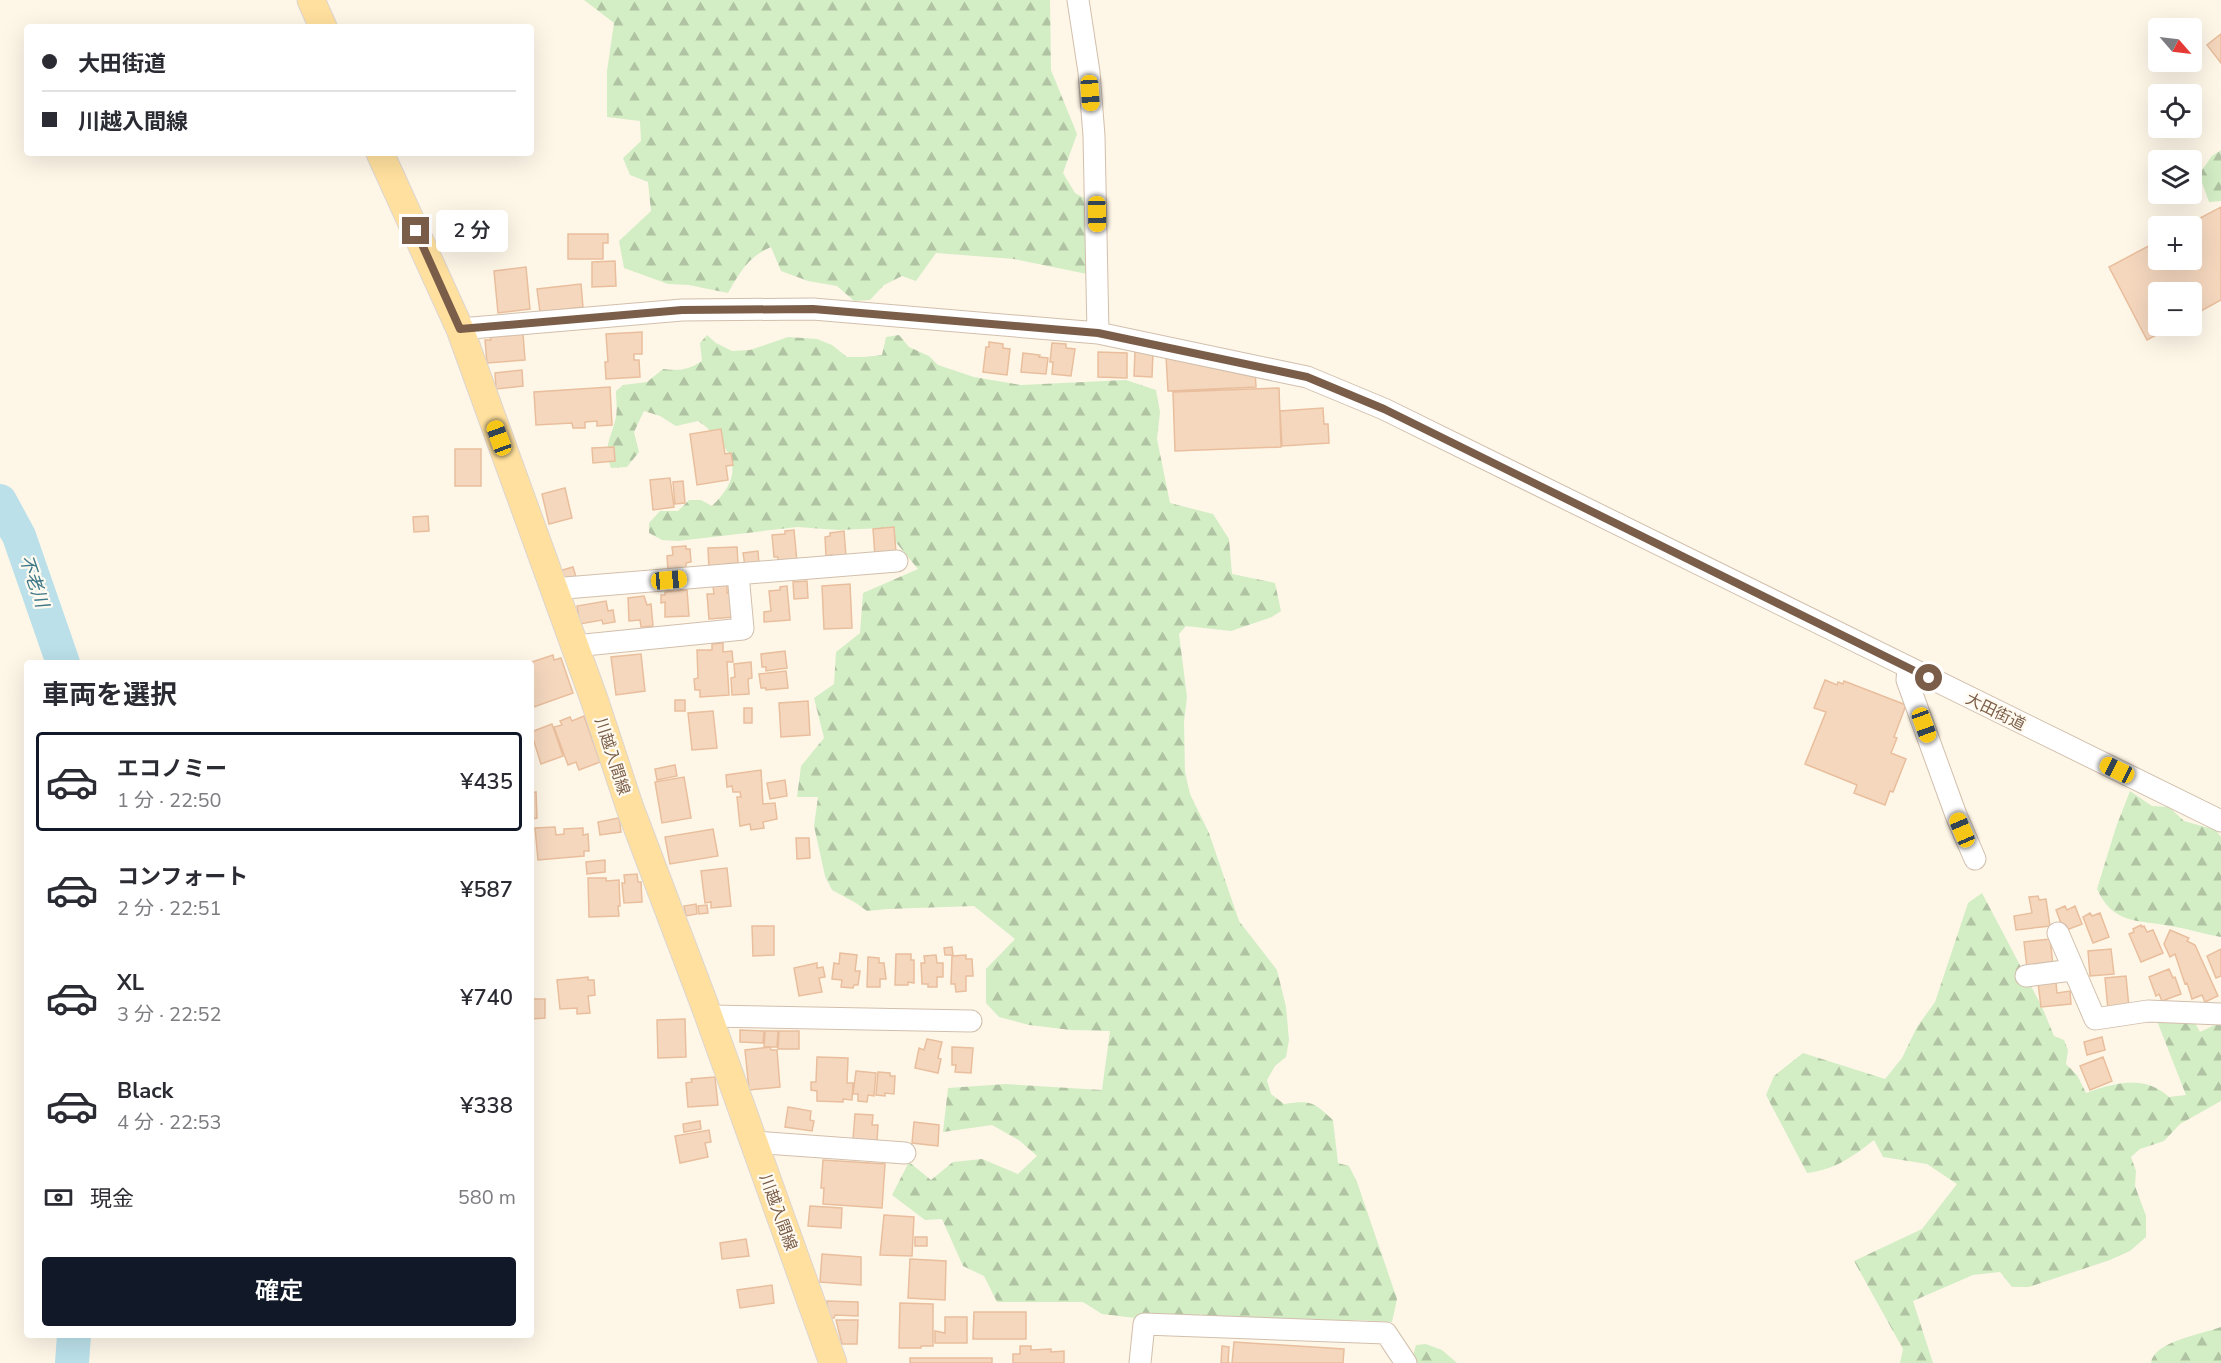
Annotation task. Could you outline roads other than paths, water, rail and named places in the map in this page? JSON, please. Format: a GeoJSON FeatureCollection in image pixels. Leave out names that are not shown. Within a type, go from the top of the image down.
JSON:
{"type":"FeatureCollection","features":[{"type":"Feature","properties":{"kind":"main road"},"geometry":{"type":"LineString","coordinates":[[310,0],[322,24]]}},
{"type":"Feature","properties":{"kind":"main road","name":"川越入間線"},"geometry":{"type":"LineString","coordinates":[[381,156],[460,329],[575,646],[630,808],[709,1016],[833,1363]]}},
{"type":"Feature","properties":{"kind":"street"},"geometry":{"type":"LineString","coordinates":[[1078,0],[1089,72],[1094,136],[1098,333]]}},
{"type":"Feature","properties":{"kind":"street","name":"大田街道"},"geometry":{"type":"LineString","coordinates":[[460,329],[682,310],[813,309],[1098,333],[1307,377],[1384,409],[2221,820]]}},
{"type":"Feature","properties":{"kind":"street"},"geometry":{"type":"LineString","coordinates":[[553,589],[897,561]]}},
{"type":"Feature","properties":{"kind":"street"},"geometry":{"type":"LineString","coordinates":[[575,646],[743,629],[738,574]]}},
{"type":"Feature","properties":{"kind":"street"},"geometry":{"type":"LineString","coordinates":[[1908,668],[1911,691],[1956,815],[1975,859]]}},
{"type":"Feature","properties":{"kind":"street"},"geometry":{"type":"LineString","coordinates":[[2058,933],[2095,1019],[2148,1011],[2221,1014]]}},
{"type":"Feature","properties":{"kind":"street"},"geometry":{"type":"LineString","coordinates":[[2026,976],[2072,970]]}},
{"type":"Feature","properties":{"kind":"street"},"geometry":{"type":"LineString","coordinates":[[709,1016],[970,1021]]}},
{"type":"Feature","properties":{"kind":"street"},"geometry":{"type":"LineString","coordinates":[[753,1142],[906,1153]]}},
{"type":"Feature","properties":{"kind":"street"},"geometry":{"type":"LineString","coordinates":[[1140,1363],[1144,1324],[1386,1334],[1406,1363]]}},
{"type":"Feature","properties":{"kind":"waterway","name":"不老川"},"geometry":{"type":"LineString","coordinates":[[0,501],[19,536],[62,660]]}},
{"type":"Feature","properties":{"kind":"waterway","name":"不老川"},"geometry":{"type":"LineString","coordinates":[[72,1363],[74,1338]]}}]}
